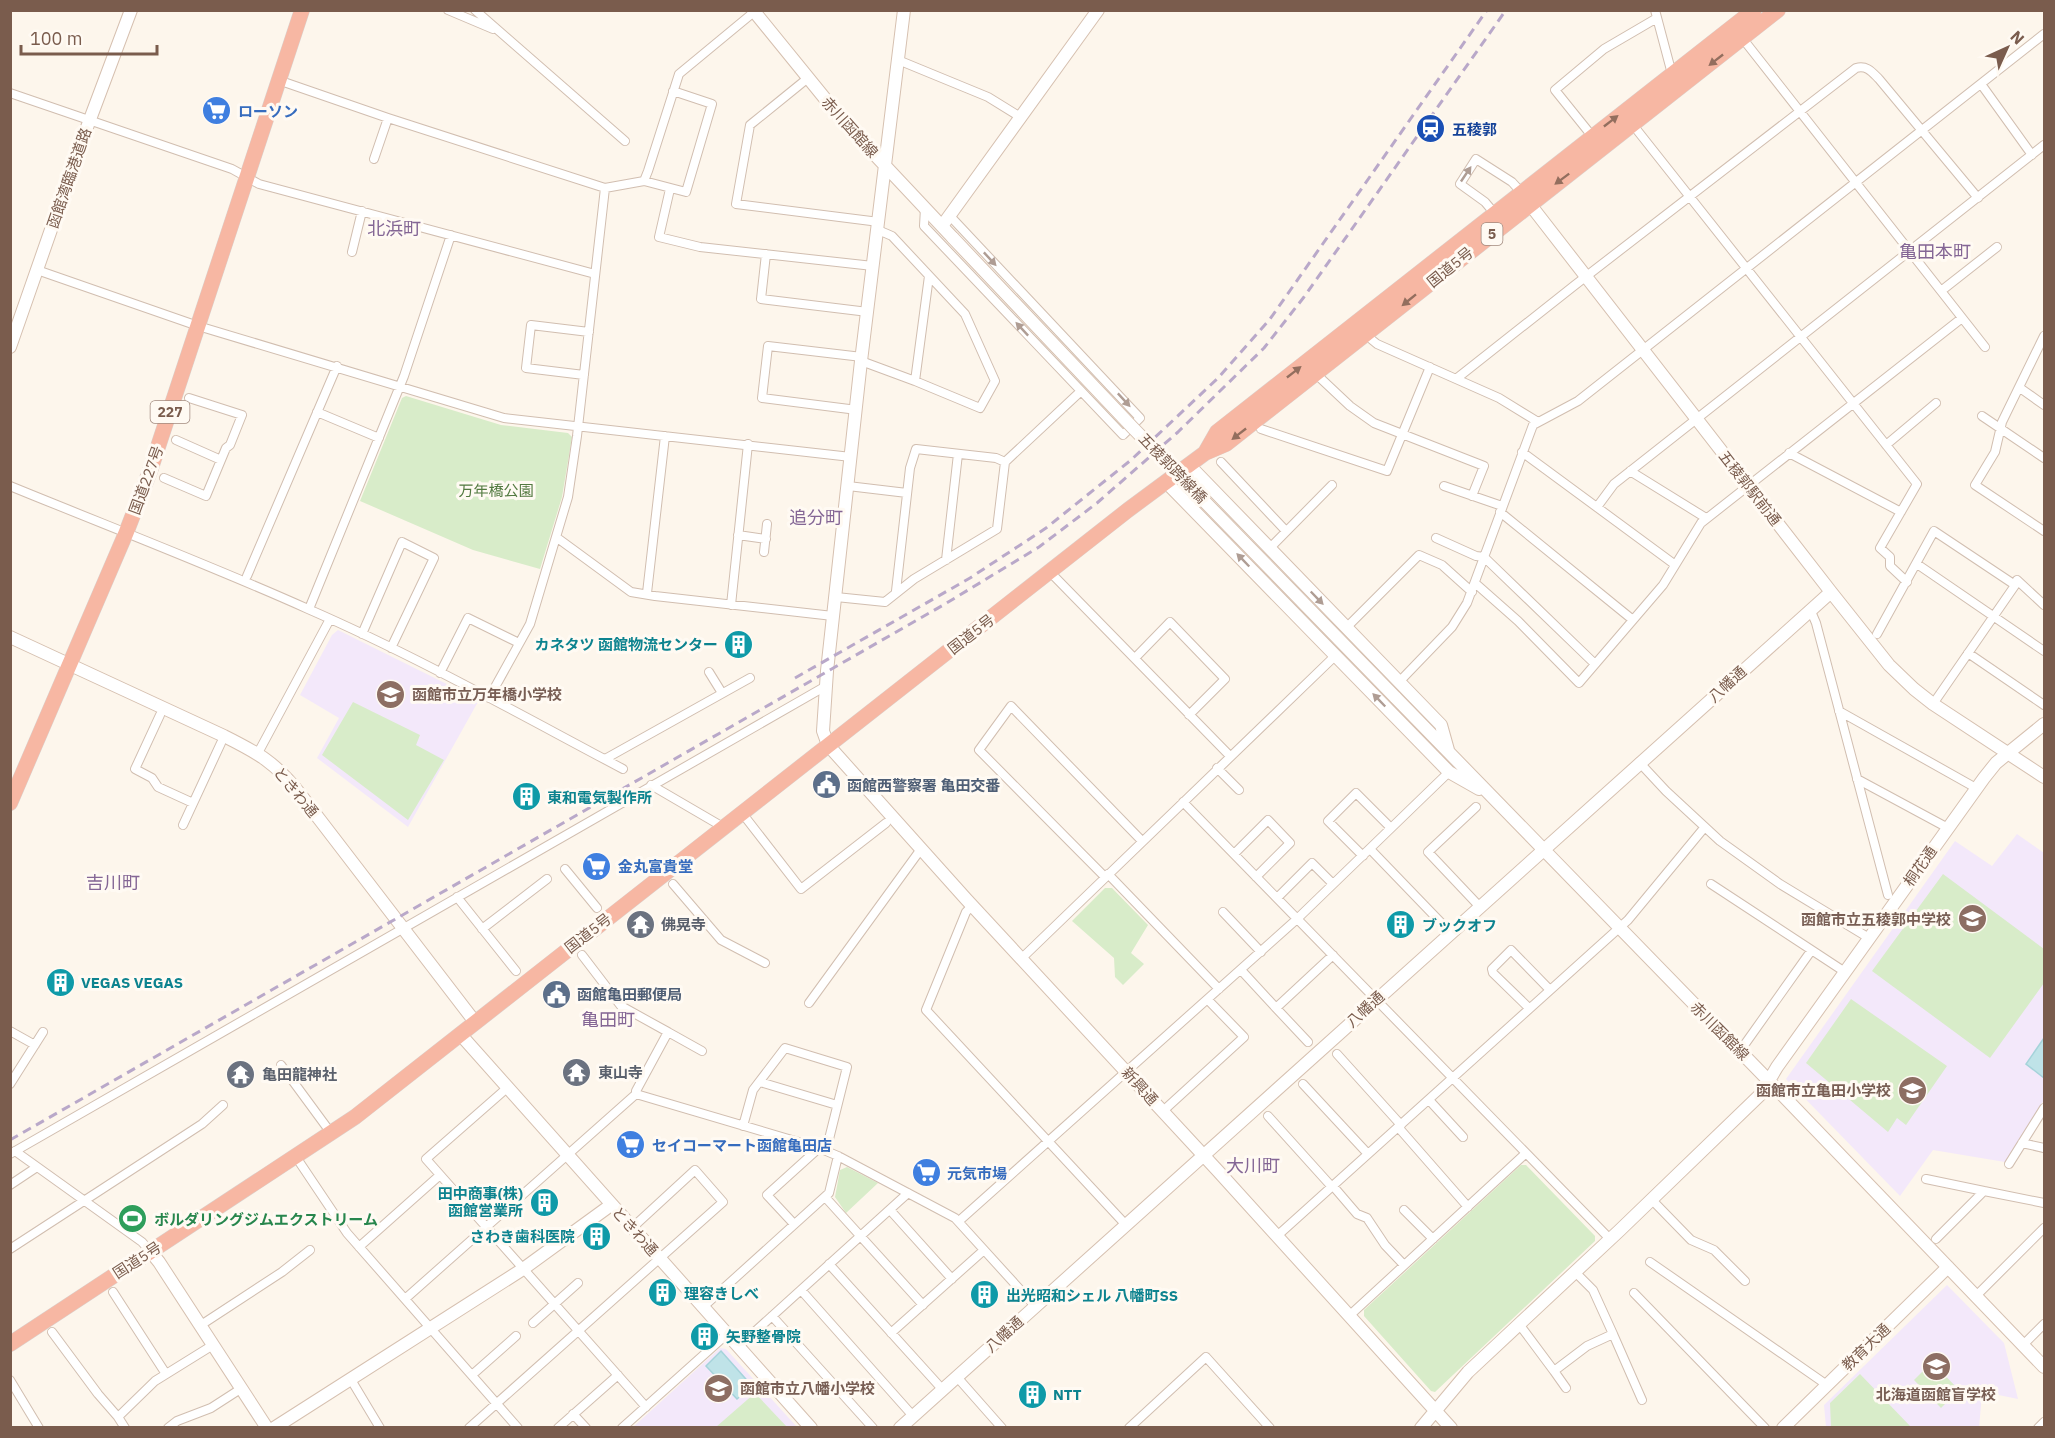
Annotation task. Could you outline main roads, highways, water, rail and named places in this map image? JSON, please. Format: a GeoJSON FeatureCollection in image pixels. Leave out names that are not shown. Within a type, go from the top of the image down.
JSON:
{"type":"FeatureCollection","features":[{"type":"Feature","properties":{"kind":"highway","name":"国道227号"},"geometry":{"type":"LineString","coordinates":[[10,803],[126,533],[150,471],[302,10]]}},
{"type":"Feature","properties":{"kind":"highway","name":"国道5号"},"geometry":{"type":"LineString","coordinates":[[10,1344],[331,1133],[1188,465],[1205,453],[1226,444],[1316,374],[1525,199],[1592,136],[1754,10]]}},
{"type":"Feature","properties":{"kind":"highway","name":"国道5号"},"geometry":{"type":"LineString","coordinates":[[1205,453],[1217,432],[1495,214],[1525,199],[1634,125],[1778,10]]}},
{"type":"Feature","properties":{"kind":"water"},"geometry":{"type":"Polygon","coordinates":[[[2044,1038],[2044,1078],[2026,1064],[2044,1038]]]}},
{"type":"Feature","properties":{"kind":"water"},"geometry":{"type":"Polygon","coordinates":[[[721,1351],[752,1386],[737,1399],[706,1366],[721,1351]]]}},
{"type":"Feature","properties":{"kind":"railway"},"geometry":{"type":"LineString","coordinates":[[795,678],[970,578],[1046,528],[1131,460],[1218,378],[1270,319],[1487,10]]}},
{"type":"Feature","properties":{"kind":"railway"},"geometry":{"type":"LineString","coordinates":[[10,1140],[945,604],[1039,547],[1097,503],[1178,432],[1264,348],[1304,297],[1506,10]]}},
{"type":"Feature","properties":{"kind":"place","name":"ローソン"},"geometry":{"type":"Point","coordinates":[217,111]}},
{"type":"Feature","properties":{"kind":"place","name":"五稜郭"},"geometry":{"type":"Point","coordinates":[1431,129]}},
{"type":"Feature","properties":{"kind":"place","name":"カネタツ 函館物流センター"},"geometry":{"type":"Point","coordinates":[739,644]}},
{"type":"Feature","properties":{"kind":"place","name":"函館市立万年橋小学校"},"geometry":{"type":"Point","coordinates":[391,694]}},
{"type":"Feature","properties":{"kind":"place","name":"函館西警察署 亀田交番"},"geometry":{"type":"Point","coordinates":[826,785]}},
{"type":"Feature","properties":{"kind":"place","name":"東和電気製作所"},"geometry":{"type":"Point","coordinates":[526,797]}},
{"type":"Feature","properties":{"kind":"place","name":"金丸富貴堂"},"geometry":{"type":"Point","coordinates":[597,866]}},
{"type":"Feature","properties":{"kind":"place","name":"函館市立五稜郭中学校"},"geometry":{"type":"Point","coordinates":[1972,919]}},
{"type":"Feature","properties":{"kind":"place","name":"佛晃寺"},"geometry":{"type":"Point","coordinates":[640,924]}},
{"type":"Feature","properties":{"kind":"place","name":"ブックオフ"},"geometry":{"type":"Point","coordinates":[1401,925]}},
{"type":"Feature","properties":{"kind":"place","name":"VEGAS VEGAS"},"geometry":{"type":"Point","coordinates":[60,982]}},
{"type":"Feature","properties":{"kind":"place","name":"函館亀田郵便局"},"geometry":{"type":"Point","coordinates":[556,994]}},
{"type":"Feature","properties":{"kind":"place","name":"東山寺"},"geometry":{"type":"Point","coordinates":[577,1072]}},
{"type":"Feature","properties":{"kind":"place","name":"亀田龍神社"},"geometry":{"type":"Point","coordinates":[241,1074]}},
{"type":"Feature","properties":{"kind":"place","name":"函館市立亀田小学校"},"geometry":{"type":"Point","coordinates":[1912,1090]}},
{"type":"Feature","properties":{"kind":"place","name":"セイコーマート函館亀田店"},"geometry":{"type":"Point","coordinates":[631,1145]}},
{"type":"Feature","properties":{"kind":"place","name":"元気市場"},"geometry":{"type":"Point","coordinates":[926,1173]}},
{"type":"Feature","properties":{"kind":"place","name":"田中商事(株) 函館営業所"},"geometry":{"type":"Point","coordinates":[544,1202]}},
{"type":"Feature","properties":{"kind":"place","name":"ボルダリングジムエクストリーム"},"geometry":{"type":"Point","coordinates":[133,1219]}},
{"type":"Feature","properties":{"kind":"place","name":"さわき歯科医院"},"geometry":{"type":"Point","coordinates":[596,1236]}},
{"type":"Feature","properties":{"kind":"place","name":"理容きしべ"},"geometry":{"type":"Point","coordinates":[663,1293]}},
{"type":"Feature","properties":{"kind":"place","name":"出光昭和シェル 八幡町SS"},"geometry":{"type":"Point","coordinates":[985,1295]}},
{"type":"Feature","properties":{"kind":"place","name":"矢野整骨院"},"geometry":{"type":"Point","coordinates":[705,1336]}},
{"type":"Feature","properties":{"kind":"place","name":"北海道函館盲学校"},"geometry":{"type":"Point","coordinates":[1936,1367]}},
{"type":"Feature","properties":{"kind":"place","name":"函館市立八幡小学校"},"geometry":{"type":"Point","coordinates":[719,1388]}},
{"type":"Feature","properties":{"kind":"place","name":"NTT"},"geometry":{"type":"Point","coordinates":[1032,1394]}},
{"type":"Feature","properties":{"kind":"district","name":"北浜町"},"geometry":{"type":"Point","coordinates":[394,228]}},
{"type":"Feature","properties":{"kind":"district","name":"亀田本町"},"geometry":{"type":"Point","coordinates":[1935,251]}},
{"type":"Feature","properties":{"kind":"district","name":"追分町"},"geometry":{"type":"Point","coordinates":[816,517]}},
{"type":"Feature","properties":{"kind":"district","name":"吉川町"},"geometry":{"type":"Point","coordinates":[113,882]}},
{"type":"Feature","properties":{"kind":"district","name":"亀田町"},"geometry":{"type":"Point","coordinates":[608,1019]}},
{"type":"Feature","properties":{"kind":"district","name":"大川町"},"geometry":{"type":"Point","coordinates":[1253,1165]}},
{"type":"Feature","properties":{"kind":"park label","name":"万年橋公園"},"geometry":{"type":"Point","coordinates":[496,490]}}]}
